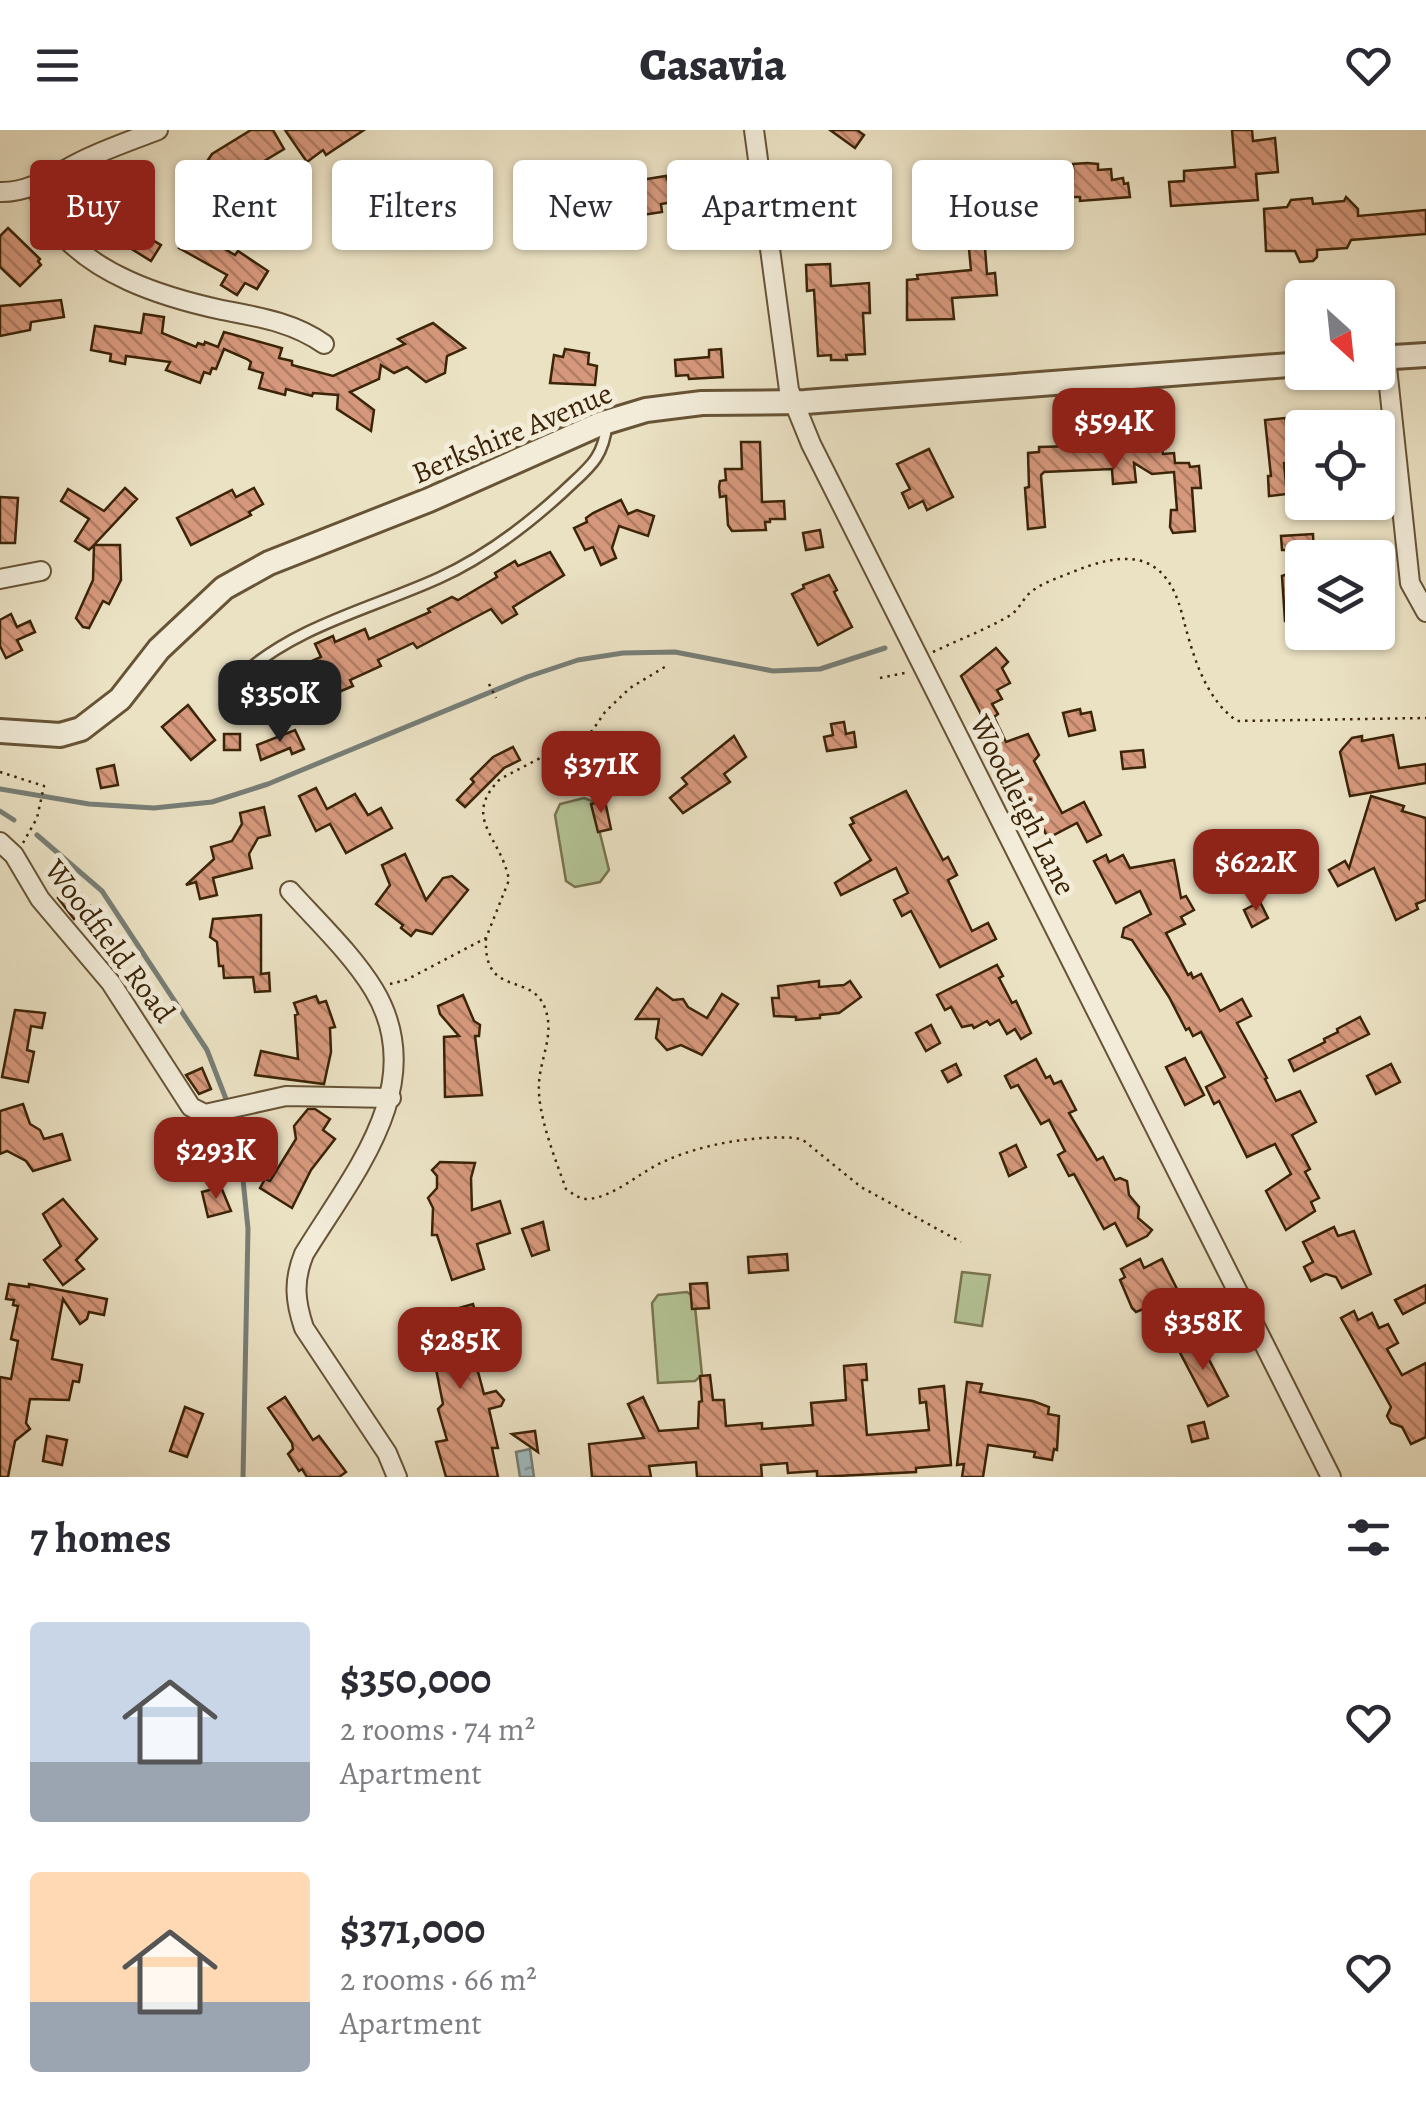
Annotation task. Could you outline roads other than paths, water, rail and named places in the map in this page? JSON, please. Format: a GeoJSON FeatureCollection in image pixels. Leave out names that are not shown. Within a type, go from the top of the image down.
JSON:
{"type":"FeatureCollection","features":[{"type":"Feature","properties":{"kind":"street"},"geometry":{"type":"LineString","coordinates":[[85,160],[158,130]]}},
{"type":"Feature","properties":{"kind":"street","name":"Woodleigh Lane"},"geometry":{"type":"LineString","coordinates":[[754,130],[789,390],[794,403],[1331,1477]]}},
{"type":"Feature","properties":{"kind":"street"},"geometry":{"type":"LineString","coordinates":[[0,192],[30,188]]}},
{"type":"Feature","properties":{"kind":"street"},"geometry":{"type":"LineString","coordinates":[[78,250],[103,268],[203,306],[284,323],[308,332],[324,344]]}},
{"type":"Feature","properties":{"kind":"street"},"geometry":{"type":"LineString","coordinates":[[1395,357],[1426,354]]}},
{"type":"Feature","properties":{"kind":"street","name":"Berkshire Avenue"},"geometry":{"type":"LineString","coordinates":[[0,731],[60,735],[81,729],[120,699],[158,649],[224,588],[270,562],[429,500],[608,422],[646,410],[702,403],[794,403],[1285,365]]}},
{"type":"Feature","properties":{"kind":"street"},"geometry":{"type":"LineString","coordinates":[[1386,390],[1410,583],[1426,612]]}},
{"type":"Feature","properties":{"kind":"street"},"geometry":{"type":"LineString","coordinates":[[0,579],[41,571]]}},
{"type":"Feature","properties":{"kind":"street","name":"Woodfield Road"},"geometry":{"type":"LineString","coordinates":[[7,848],[40,899],[111,983],[146,1033],[184,1100],[205,1114],[286,1096],[391,1098]]}},
{"type":"Feature","properties":{"kind":"street"},"geometry":{"type":"LineString","coordinates":[[290,890],[375,992],[395,1052],[391,1098],[376,1135],[304,1254],[296,1275],[296,1305],[304,1328],[387,1453],[397,1477]]}},
{"type":"Feature","properties":{"kind":"lane"},"geometry":{"type":"LineString","coordinates":[[241,676],[311,631],[444,576],[525,527],[596,462],[604,446],[608,422]]}},
{"type":"Feature","properties":{"kind":"water"},"geometry":{"type":"Polygon","coordinates":[[[530,1449],[534,1477],[520,1477],[516,1452],[530,1449]]]}},
{"type":"Feature","properties":{"kind":"waterway"},"geometry":{"type":"LineString","coordinates":[[0,789],[89,804],[154,808],[212,802],[268,784],[527,677],[578,660],[623,653],[675,652],[773,671],[820,669],[885,648]]}},
{"type":"Feature","properties":{"kind":"waterway"},"geometry":{"type":"LineString","coordinates":[[0,811],[14,820]]}},
{"type":"Feature","properties":{"kind":"waterway"},"geometry":{"type":"LineString","coordinates":[[37,835],[102,891],[207,1050],[238,1130],[248,1229],[243,1477]]}}]}
